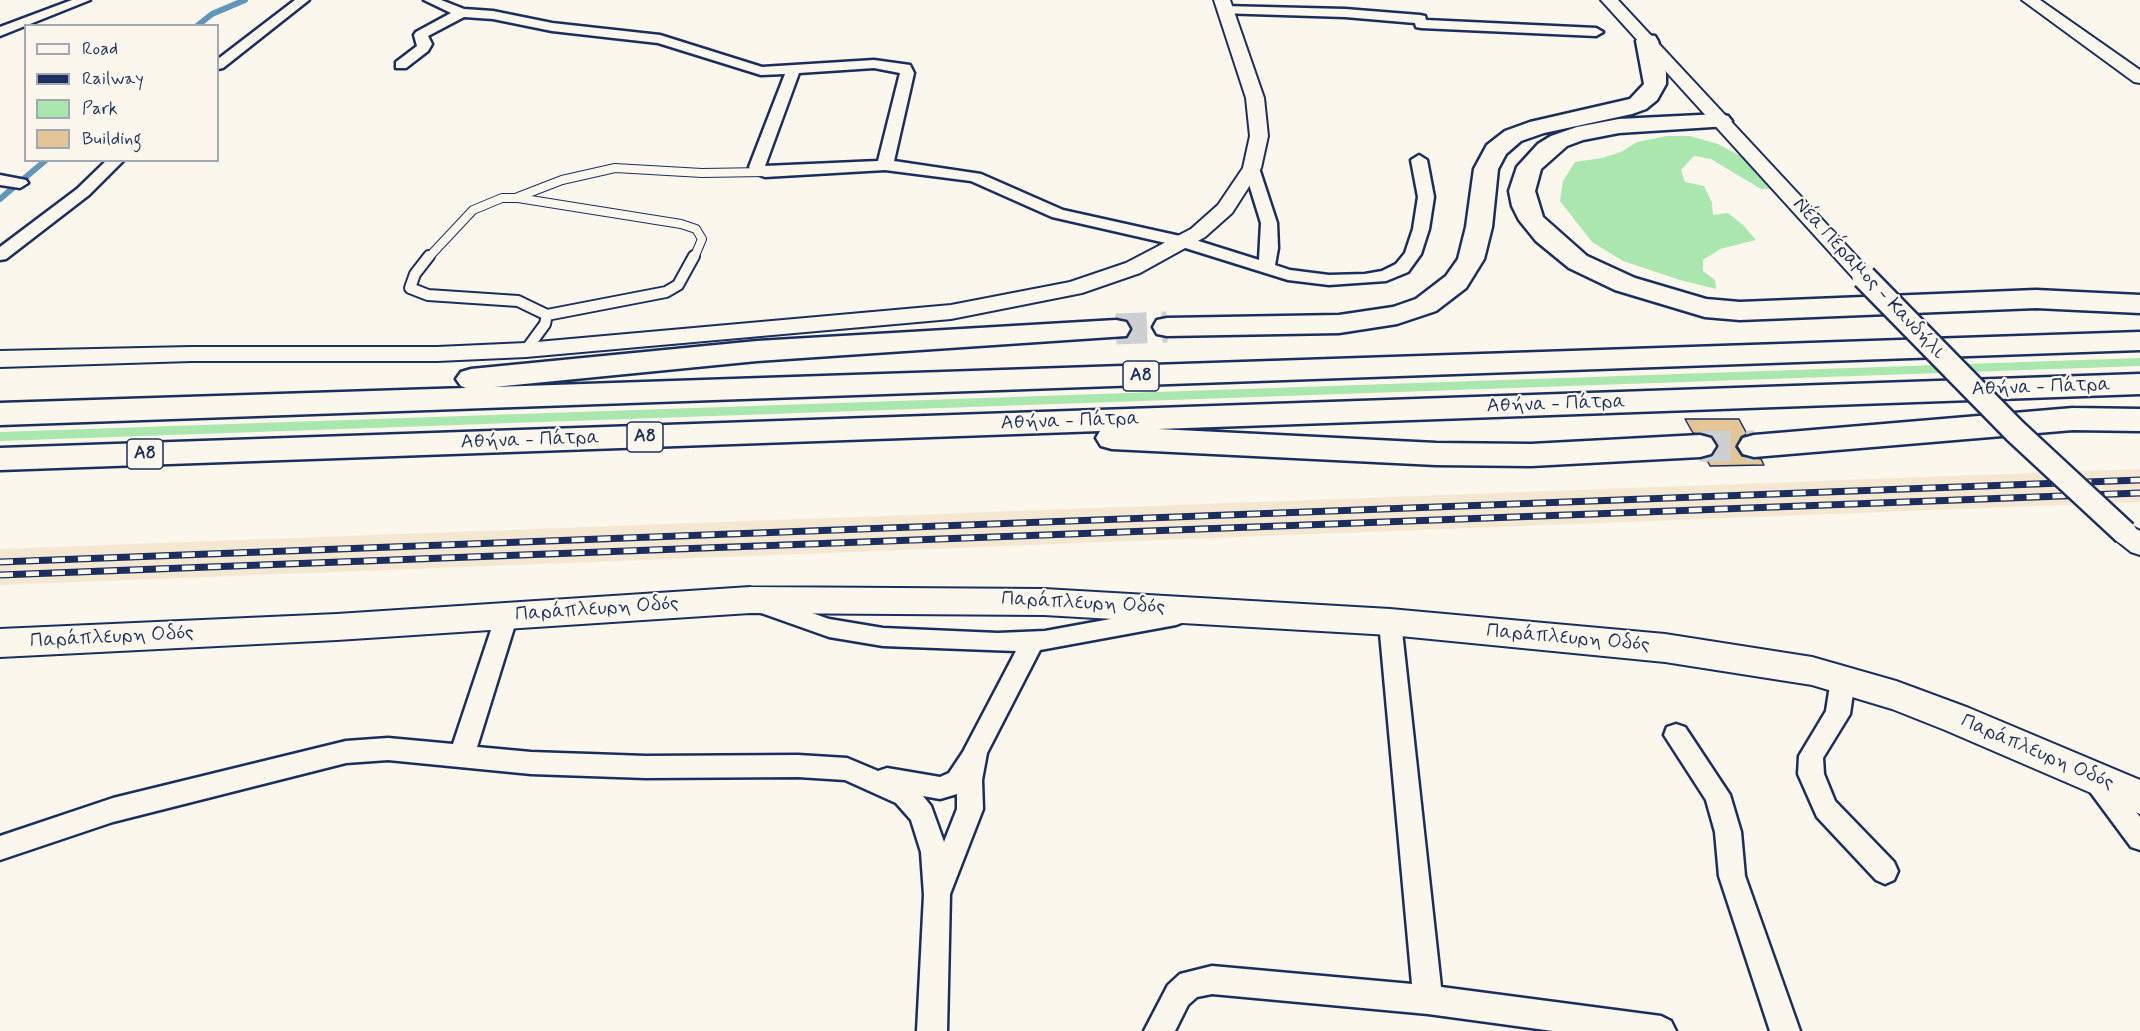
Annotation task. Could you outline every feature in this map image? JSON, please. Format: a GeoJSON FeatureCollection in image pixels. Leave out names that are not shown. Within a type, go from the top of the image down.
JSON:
{"type":"FeatureCollection","features":[{"type":"Feature","properties":{"kind":"highway"},"geometry":{"type":"LineString","coordinates":[[1167,327],[1339,324],[1397,315],[1426,305],[1456,282],[1471,259],[1477,236],[1485,169],[1503,142],[1538,127],[1638,104],[1649,94],[1655,84],[1655,73],[1647,41]]}},
{"type":"Feature","properties":{"kind":"highway"},"geometry":{"type":"LineString","coordinates":[[1609,112],[1714,114]]}},
{"type":"Feature","properties":{"kind":"highway"},"geometry":{"type":"LineString","coordinates":[[1714,114],[1619,126],[1577,134],[1558,141],[1529,167],[1522,191],[1525,206],[1532,220],[1545,235],[1578,262],[1625,284],[1705,308],[1740,310],[2036,299],[2140,304]]}},
{"type":"Feature","properties":{"kind":"highway"},"geometry":{"type":"LineString","coordinates":[[141,411],[757,351],[1116,329]]}},
{"type":"Feature","properties":{"kind":"highway","name":"Α8"},"geometry":{"type":"LineString","coordinates":[[0,414],[141,411],[2140,341]]}},
{"type":"Feature","properties":{"kind":"highway","name":"Αθήνα - Πάτρα"},"geometry":{"type":"LineString","coordinates":[[0,459],[2140,384]]}},
{"type":"Feature","properties":{"kind":"highway"},"geometry":{"type":"LineString","coordinates":[[1754,446],[2073,419],[2140,420]]}},
{"type":"Feature","properties":{"kind":"highway"},"geometry":{"type":"LineString","coordinates":[[1000,424],[1136,441],[1436,454],[1531,455],[1700,446]]}},
{"type":"Feature","properties":{"kind":"main road","name":"Παράπλευρη Οδός"},"geometry":{"type":"LineString","coordinates":[[0,643],[337,627],[750,600],[978,599],[1209,610],[1390,622],[1721,654],[1843,679],[1957,719],[2140,797]]}},
{"type":"Feature","properties":{"kind":"street"},"geometry":{"type":"LineString","coordinates":[[0,32],[84,0]]}},
{"type":"Feature","properties":{"kind":"street"},"geometry":{"type":"LineString","coordinates":[[219,64],[303,0]]}},
{"type":"Feature","properties":{"kind":"street"},"geometry":{"type":"LineString","coordinates":[[430,0],[462,14],[493,15],[552,27],[660,39],[748,68],[780,72],[873,64],[905,68],[908,73],[885,165]]}},
{"type":"Feature","properties":{"kind":"street"},"geometry":{"type":"LineString","coordinates":[[1410,0],[1422,26]]}},
{"type":"Feature","properties":{"kind":"street","name":"Νέα Πέραμος - Κανδήλι"},"geometry":{"type":"LineString","coordinates":[[1609,0],[1864,277],[2015,431],[2132,539]]}},
{"type":"Feature","properties":{"kind":"street"},"geometry":{"type":"LineString","coordinates":[[2030,0],[2140,78]]}},
{"type":"Feature","properties":{"kind":"street"},"geometry":{"type":"LineString","coordinates":[[0,359],[191,354],[437,354],[526,350],[987,307],[1034,298],[1104,279],[1132,268],[1183,242],[1198,233],[1224,209],[1252,168],[1259,136],[1255,98],[1223,5],[1345,13],[1422,26],[1596,32]]}},
{"type":"Feature","properties":{"kind":"street"},"geometry":{"type":"LineString","coordinates":[[401,65],[423,48],[425,44],[421,35],[462,14]]}},
{"type":"Feature","properties":{"kind":"street"},"geometry":{"type":"LineString","coordinates":[[793,70],[757,167],[765,172],[885,165],[975,177],[1058,214],[1183,242],[1266,269],[1329,280],[1386,276],[1402,268],[1413,254],[1421,229],[1426,197],[1419,160]]}},
{"type":"Feature","properties":{"kind":"street"},"geometry":{"type":"LineString","coordinates":[[0,255],[83,192],[115,162]]}},
{"type":"Feature","properties":{"kind":"street"},"geometry":{"type":"LineString","coordinates":[[1252,168],[1269,223],[1270,248],[1266,269]]}},
{"type":"Feature","properties":{"kind":"street"},"geometry":{"type":"LineString","coordinates":[[0,180],[20,183]]}},
{"type":"Feature","properties":{"kind":"street"},"geometry":{"type":"LineString","coordinates":[[750,600],[829,628],[872,635],[998,642],[1033,641],[1209,610]]}},
{"type":"Feature","properties":{"kind":"street"},"geometry":{"type":"LineString","coordinates":[[461,758],[507,615]]}},
{"type":"Feature","properties":{"kind":"street"},"geometry":{"type":"LineString","coordinates":[[1390,622],[1428,1000]]}},
{"type":"Feature","properties":{"kind":"street"},"geometry":{"type":"LineString","coordinates":[[0,848],[124,807],[346,752],[388,749],[461,758],[600,765],[798,766],[847,770],[940,788],[958,782],[1033,641]]}},
{"type":"Feature","properties":{"kind":"street"},"geometry":{"type":"LineString","coordinates":[[1843,679],[1838,714],[1811,756],[1810,774],[1826,809],[1885,871]]}},
{"type":"Feature","properties":{"kind":"street"},"geometry":{"type":"LineString","coordinates":[[1676,735],[1717,795],[1728,832],[1732,876],[1785,1031]]}},
{"type":"Feature","properties":{"kind":"street"},"geometry":{"type":"LineString","coordinates":[[937,895],[970,809],[969,780],[975,752]]}},
{"type":"Feature","properties":{"kind":"street"},"geometry":{"type":"LineString","coordinates":[[847,770],[904,795],[922,814],[934,852],[937,895],[932,1031]]}},
{"type":"Feature","properties":{"kind":"street"},"geometry":{"type":"LineString","coordinates":[[2092,775],[2140,838]]}},
{"type":"Feature","properties":{"kind":"street"},"geometry":{"type":"LineString","coordinates":[[1160,1031],[1178,995],[1190,984],[1212,980],[1428,1000],[1646,1030]]}},
{"type":"Feature","properties":{"kind":"lane"},"geometry":{"type":"LineString","coordinates":[[518,198],[562,180],[615,168],[702,173],[765,172]]}},
{"type":"Feature","properties":{"kind":"lane"},"geometry":{"type":"LineString","coordinates":[[502,198],[518,198],[681,224],[696,229],[702,239],[687,273],[678,285],[666,292],[572,312],[547,315],[518,301],[428,295],[410,288],[415,274],[460,219],[488,203],[502,198]]}},
{"type":"Feature","properties":{"kind":"lane"},"geometry":{"type":"LineString","coordinates":[[526,350],[545,324],[547,315]]}},
{"type":"Feature","properties":{"kind":"shaded area"},"geometry":{"type":"Polygon","coordinates":[[[2140,469],[2140,502],[0,585],[0,549],[2140,469]]]}},
{"type":"Feature","properties":{"kind":"green space"},"geometry":{"type":"Polygon","coordinates":[[[1667,136],[1690,136],[1718,144],[1742,157],[1770,189],[1761,189],[1711,159],[1694,156],[1681,170],[1685,182],[1704,186],[1712,203],[1713,215],[1728,213],[1756,240],[1720,249],[1703,260],[1703,271],[1715,280],[1716,289],[1623,261],[1592,242],[1560,201],[1563,181],[1575,162],[1602,158],[1621,152],[1637,142],[1667,136]]]}},
{"type":"Feature","properties":{"kind":"green space"},"geometry":{"type":"Polygon","coordinates":[[[2140,358],[2140,366],[0,441],[0,432],[2140,358]]]}},
{"type":"Feature","properties":{"kind":"building"},"geometry":{"type":"Polygon","coordinates":[[[1685,419],[1739,419],[1747,434],[1741,437],[1736,447],[1742,456],[1761,459],[1764,465],[1710,466],[1706,458],[1713,455],[1718,445],[1712,436],[1693,433],[1685,419]]]}},
{"type":"Feature","properties":{"kind":"waterway"},"geometry":{"type":"LineString","coordinates":[[200,24],[212,14],[245,0]]}},
{"type":"Feature","properties":{"kind":"waterway"},"geometry":{"type":"LineString","coordinates":[[0,199],[44,162]]}},
{"type":"Feature","properties":{"kind":"tunnel"},"geometry":{"type":"LineString","coordinates":[[1116,329],[1167,327]]}},
{"type":"Feature","properties":{"kind":"tunnel"},"geometry":{"type":"LineString","coordinates":[[1700,446],[1754,446]]}},
{"type":"Feature","properties":{"kind":"railway"},"geometry":{"type":"LineString","coordinates":[[0,562],[2140,480]]}},
{"type":"Feature","properties":{"kind":"railway"},"geometry":{"type":"LineString","coordinates":[[0,575],[2140,493]]}}]}
